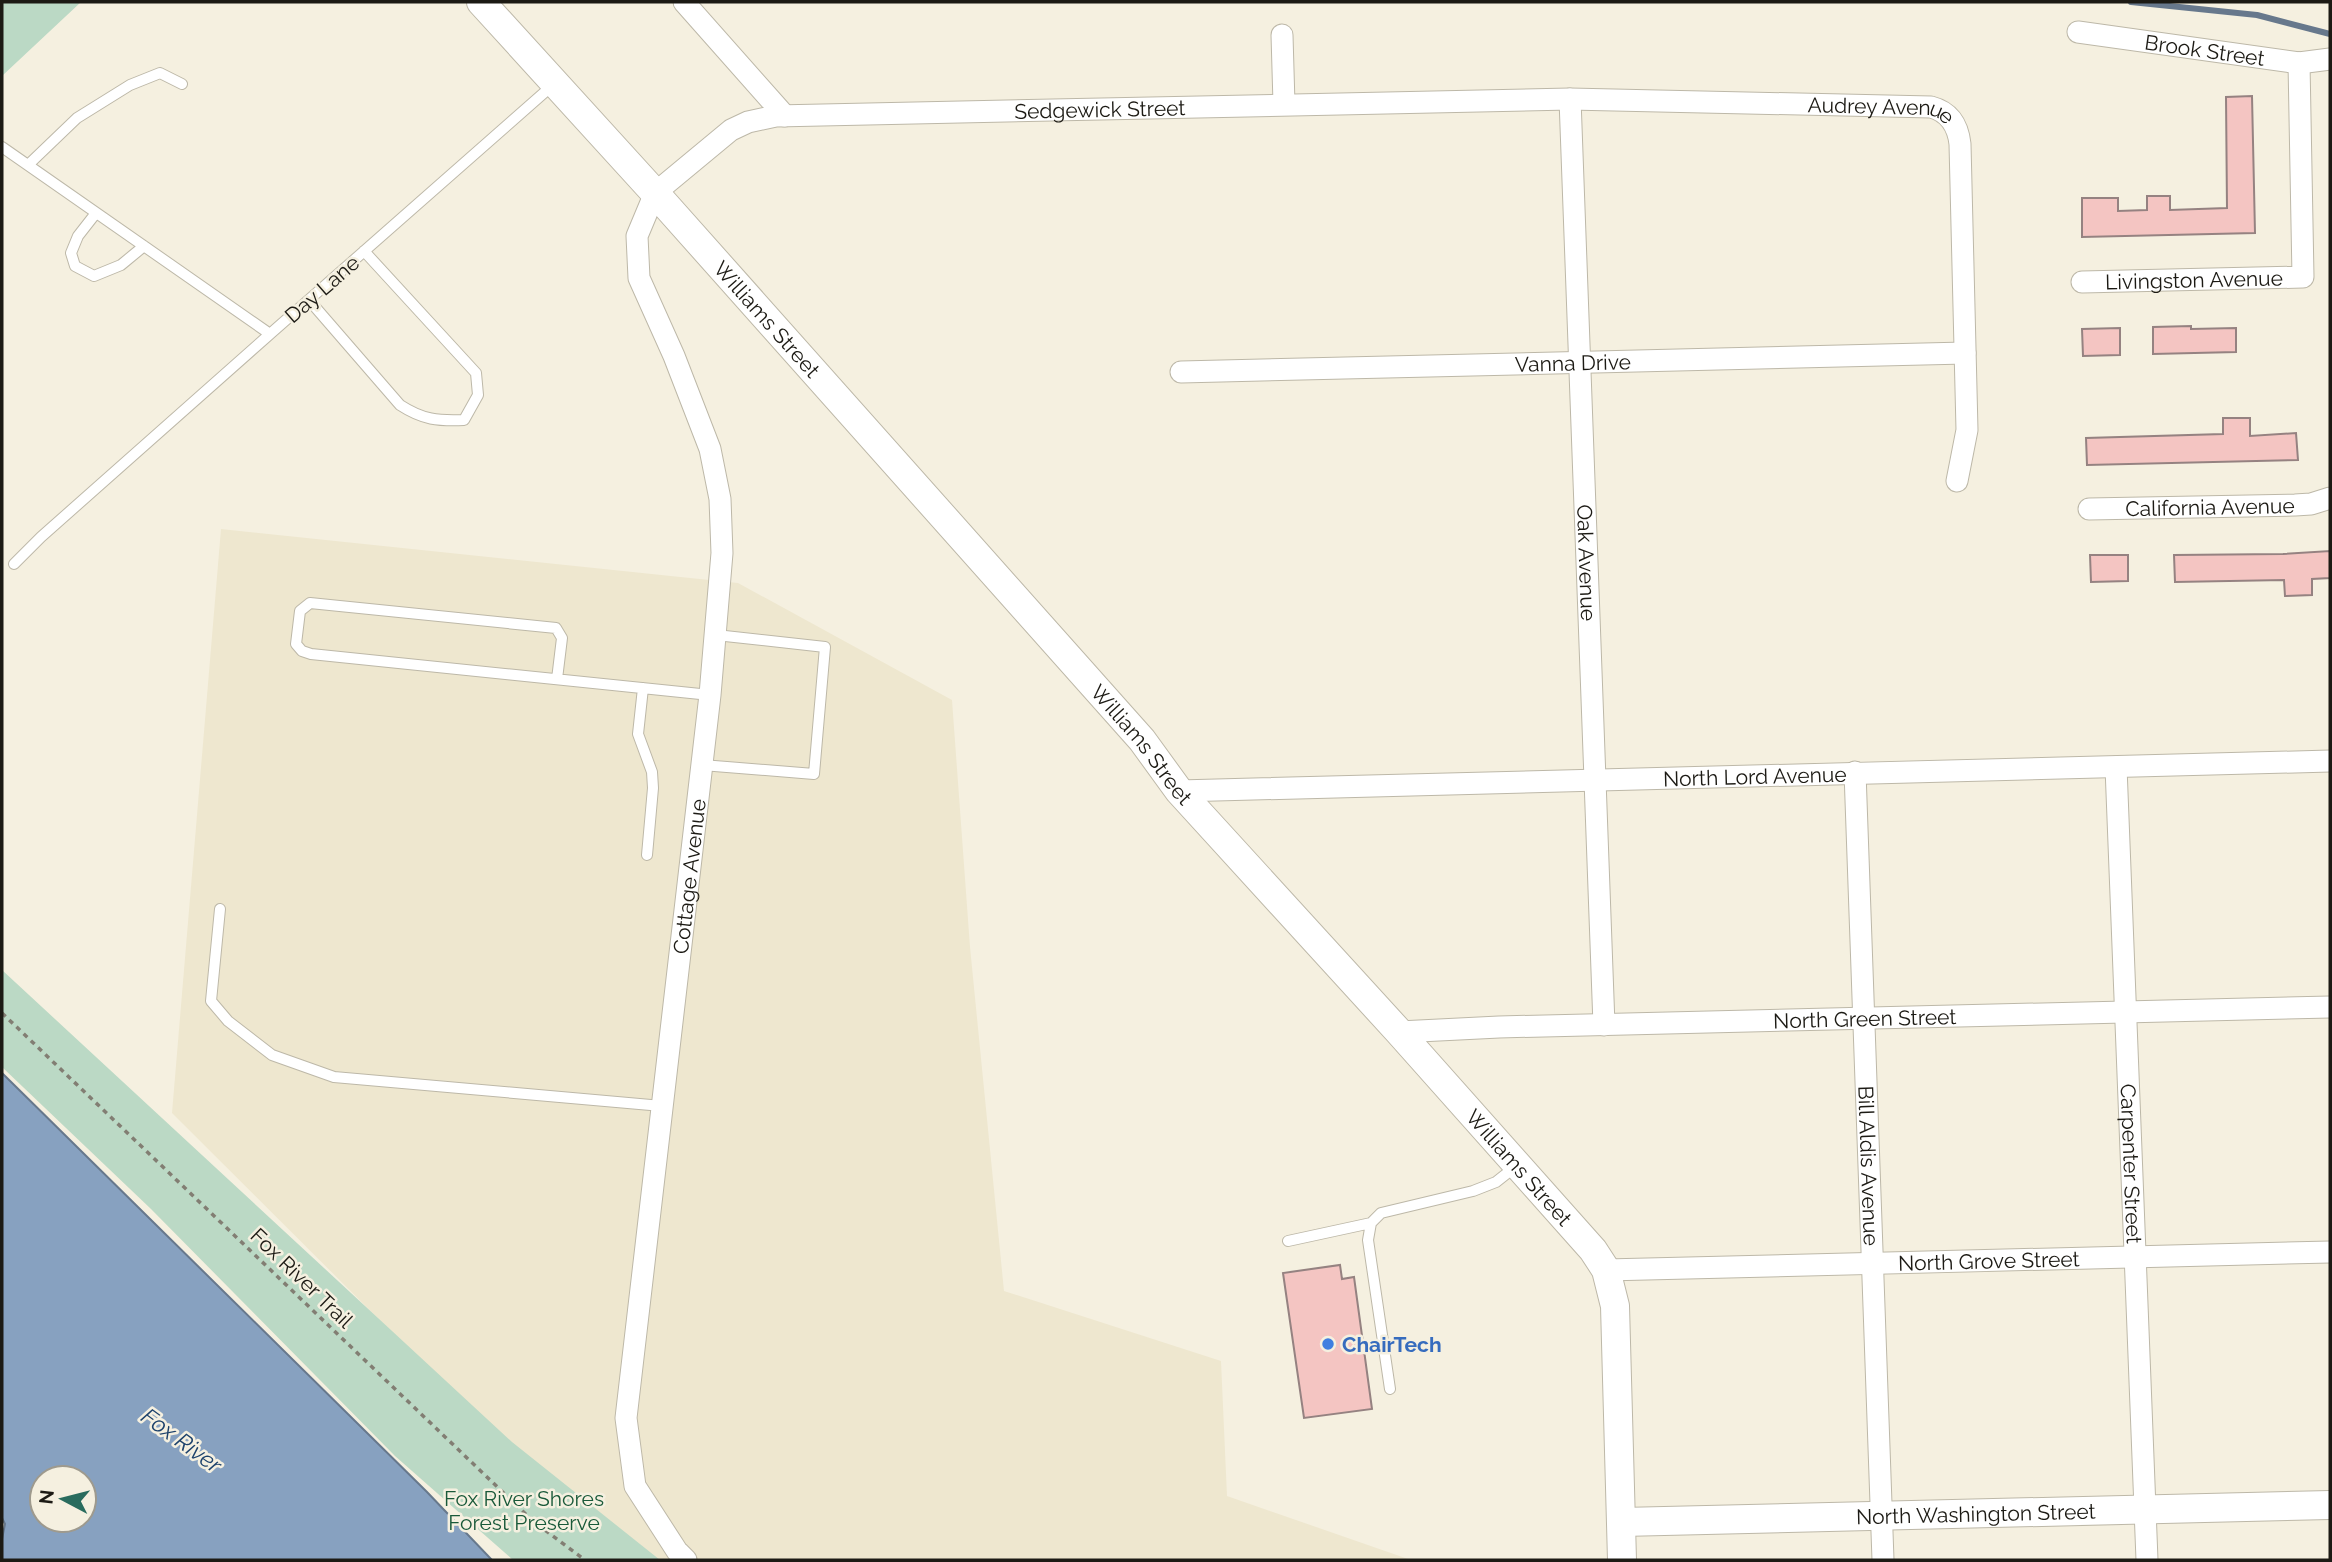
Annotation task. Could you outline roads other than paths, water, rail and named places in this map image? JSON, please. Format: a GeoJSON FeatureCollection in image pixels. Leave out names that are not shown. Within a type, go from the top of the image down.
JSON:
{"type":"FeatureCollection","features":[{"type":"Feature","properties":{"kind":"street","name":"Williams Street"},"geometry":{"type":"LineString","coordinates":[[481,2],[556,82],[1142,740],[1179,791],[1593,1250],[1606,1270],[1616,1319],[1622,1560]]}},
{"type":"Feature","properties":{"kind":"street"},"geometry":{"type":"LineString","coordinates":[[684,2],[785,116]]}},
{"type":"Feature","properties":{"kind":"street","name":"Brook Street"},"geometry":{"type":"LineString","coordinates":[[2078,32],[2299,63],[2330,59]]}},
{"type":"Feature","properties":{"kind":"street"},"geometry":{"type":"LineString","coordinates":[[1282,35],[1284,104]]}},
{"type":"Feature","properties":{"kind":"street","name":"Livingston Avenue"},"geometry":{"type":"LineString","coordinates":[[2082,282],[2303,277],[2299,63]]}},
{"type":"Feature","properties":{"kind":"street","name":"Sedgewick Street"},"geometry":{"type":"LineString","coordinates":[[655,193],[731,130],[757,120],[785,116],[1570,99]]}},
{"type":"Feature","properties":{"kind":"street","name":"Audrey Avenue"},"geometry":{"type":"LineString","coordinates":[[1570,99],[1913,105],[1944,112],[1955,125],[1960,144],[1967,430],[1957,481]]}},
{"type":"Feature","properties":{"kind":"street","name":"Oak Avenue"},"geometry":{"type":"LineString","coordinates":[[1570,99],[1604,1025]]}},
{"type":"Feature","properties":{"kind":"street","name":"Cottage Avenue"},"geometry":{"type":"LineString","coordinates":[[655,193],[636,236],[639,278],[678,366],[710,449],[720,499],[722,553],[710,695],[626,1418],[635,1486],[686,1560]]}},
{"type":"Feature","properties":{"kind":"street","name":"Vanna Drive"},"geometry":{"type":"LineString","coordinates":[[1181,372],[1965,352]]}},
{"type":"Feature","properties":{"kind":"street","name":"California Avenue"},"geometry":{"type":"LineString","coordinates":[[2089,509],[2303,504],[2330,498]]}},
{"type":"Feature","properties":{"kind":"street","name":"North Lord Avenue"},"geometry":{"type":"LineString","coordinates":[[1179,791],[2330,761]]}},
{"type":"Feature","properties":{"kind":"street","name":"Carpenter Street"},"geometry":{"type":"LineString","coordinates":[[2116,766],[2147,1560]]}},
{"type":"Feature","properties":{"kind":"street","name":"Bill Aldis Avenue"},"geometry":{"type":"LineString","coordinates":[[1855,772],[1882,1560]]}},
{"type":"Feature","properties":{"kind":"street","name":"North Green Street"},"geometry":{"type":"LineString","coordinates":[[1399,1032],[2330,1007]]}},
{"type":"Feature","properties":{"kind":"street","name":"North Grove Street"},"geometry":{"type":"LineString","coordinates":[[1606,1270],[2330,1252]]}},
{"type":"Feature","properties":{"kind":"street","name":"North Washington Street"},"geometry":{"type":"LineString","coordinates":[[1622,1522],[2330,1505]]}},
{"type":"Feature","properties":{"kind":"lane"},"geometry":{"type":"LineString","coordinates":[[28,165],[77,118],[130,85],[160,73],[181,84]]}},
{"type":"Feature","properties":{"kind":"lane","name":"Day Lane"},"geometry":{"type":"LineString","coordinates":[[2,147],[270,334],[556,82]]}},
{"type":"Feature","properties":{"kind":"lane"},"geometry":{"type":"LineString","coordinates":[[96,213],[78,236],[71,253],[75,266],[94,276],[121,265],[144,246]]}},
{"type":"Feature","properties":{"kind":"lane"},"geometry":{"type":"LineString","coordinates":[[309,300],[400,405],[417,416],[439,421],[464,420],[478,395],[476,373],[364,251]]}},
{"type":"Feature","properties":{"kind":"lane"},"geometry":{"type":"LineString","coordinates":[[14,564],[270,334]]}},
{"type":"Feature","properties":{"kind":"lane"},"geometry":{"type":"LineString","coordinates":[[557,679],[562,638],[556,628],[310,603],[300,611],[296,644],[302,651],[311,654],[710,695]]}},
{"type":"Feature","properties":{"kind":"lane"},"geometry":{"type":"LineString","coordinates":[[702,765],[814,774],[825,648],[716,635]]}},
{"type":"Feature","properties":{"kind":"lane"},"geometry":{"type":"LineString","coordinates":[[643,688],[638,734],[652,772],[653,788],[648,855]]}},
{"type":"Feature","properties":{"kind":"lane"},"geometry":{"type":"LineString","coordinates":[[220,909],[211,1001],[228,1021],[272,1055],[334,1077],[662,1106]]}},
{"type":"Feature","properties":{"kind":"lane"},"geometry":{"type":"LineString","coordinates":[[1288,1241],[1371,1223],[1381,1213],[1473,1191],[1496,1182],[1517,1165]]}},
{"type":"Feature","properties":{"kind":"lane"},"geometry":{"type":"LineString","coordinates":[[1371,1223],[1368,1240],[1390,1389]]}},
{"type":"Feature","properties":{"kind":"water","name":"Fox River"},"geometry":{"type":"Polygon","coordinates":[[[2,1073],[427,1492],[492,1560],[2,1560],[5,1524],[2,1518],[2,1073]]]}},
{"type":"Feature","properties":{"kind":"waterway"},"geometry":{"type":"LineString","coordinates":[[2131,2],[2257,15],[2330,34]]}},
{"type":"Feature","properties":{"kind":"place","name":"ChairTech"},"geometry":{"type":"Point","coordinates":[1328,1344]}},
{"type":"Feature","properties":{"kind":"park label","name":"Fox River Shores Forest Preserve"},"geometry":{"type":"Point","coordinates":[524,1510]}}]}
